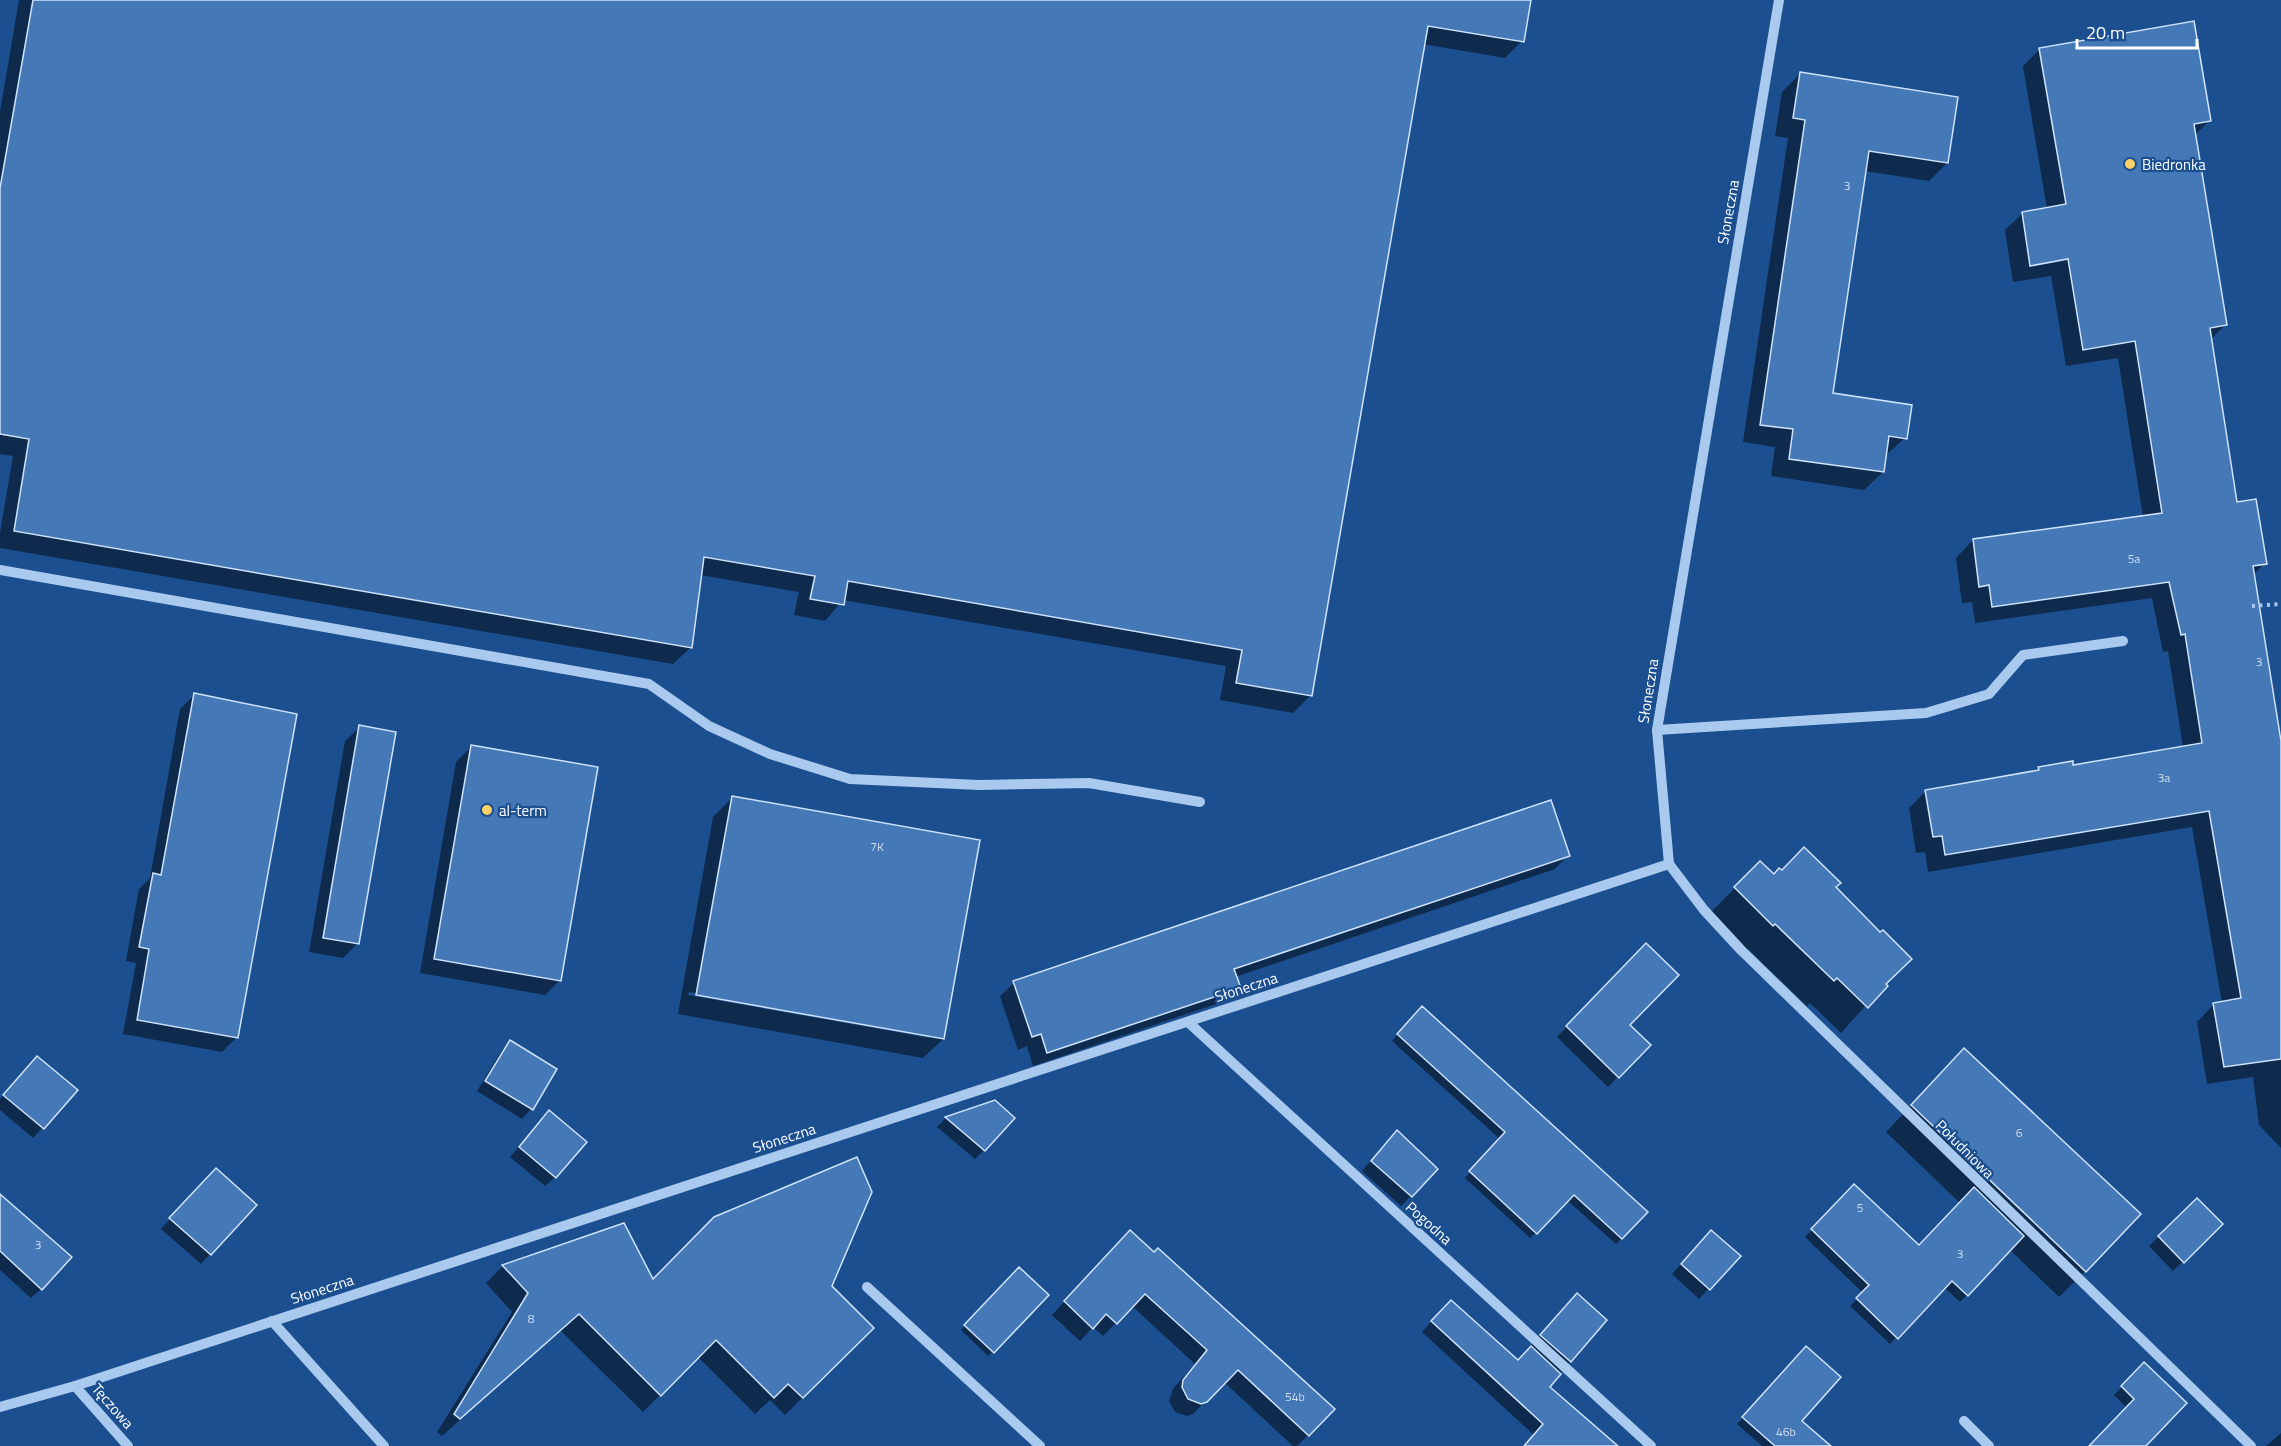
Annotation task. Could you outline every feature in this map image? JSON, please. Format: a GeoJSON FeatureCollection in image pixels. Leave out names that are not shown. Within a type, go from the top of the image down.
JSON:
{"type":"FeatureCollection","features":[{"type":"Feature","properties":{"kind":"street","name":"Słoneczna"},"geometry":{"type":"LineString","coordinates":[[0,1407],[75,1386],[1669,864],[1657,730],[1779,0]]}},
{"type":"Feature","properties":{"kind":"street"},"geometry":{"type":"LineString","coordinates":[[0,570],[649,684],[719,730],[770,754],[850,779],[979,784],[1089,783],[1200,802]]}},
{"type":"Feature","properties":{"kind":"street"},"geometry":{"type":"LineString","coordinates":[[1657,730],[1926,713],[1989,694],[2023,655],[2122,641]]}},
{"type":"Feature","properties":{"kind":"street","name":"Południowa"},"geometry":{"type":"LineString","coordinates":[[1669,864],[1704,910],[1741,950],[2251,1446]]}},
{"type":"Feature","properties":{"kind":"street","name":"Pogodna"},"geometry":{"type":"LineString","coordinates":[[1188,1022],[1651,1446]]}},
{"type":"Feature","properties":{"kind":"street"},"geometry":{"type":"LineString","coordinates":[[867,1287],[1040,1446]]}},
{"type":"Feature","properties":{"kind":"street"},"geometry":{"type":"LineString","coordinates":[[272,1321],[384,1446]]}},
{"type":"Feature","properties":{"kind":"street","name":"Tęczowa"},"geometry":{"type":"LineString","coordinates":[[75,1386],[128,1446]]}},
{"type":"Feature","properties":{"kind":"street"},"geometry":{"type":"LineString","coordinates":[[1964,1421],[1989,1446]]}},
{"type":"Feature","properties":{"kind":"path"},"geometry":{"type":"LineString","coordinates":[[2252,606],[2281,604]]}},
{"type":"Feature","properties":{"kind":"building"},"geometry":{"type":"Polygon","coordinates":[[[33,0],[1531,0],[1524,42],[1428,26],[1312,696],[1236,683],[1242,650],[848,581],[844,605],[810,599],[815,576],[704,557],[692,648],[14,531],[29,439],[0,434],[0,188],[33,0]]]}},
{"type":"Feature","properties":{"kind":"building"},"geometry":{"type":"Polygon","coordinates":[[[2194,21],[2211,121],[2194,124],[2227,325],[2210,328],[2237,502],[2256,499],[2267,564],[2253,566],[2281,741],[2281,1059],[2224,1067],[2213,1003],[2241,998],[2209,811],[1945,855],[1942,836],[1933,837],[1925,790],[2039,770],[2038,767],[2073,761],[2073,765],[2202,743],[2185,634],[2181,635],[2169,582],[1992,607],[1989,585],[1979,587],[1973,539],[2162,513],[2135,341],[2083,350],[2068,259],[2030,266],[2022,212],[2066,204],[2039,48],[2194,21]]]}},
{"type":"Feature","properties":{"kind":"building"},"geometry":{"type":"Polygon","coordinates":[[[1800,72],[1958,97],[1948,163],[1869,151],[1833,393],[1912,405],[1907,439],[1889,436],[1884,472],[1789,459],[1793,429],[1760,425],[1805,120],[1793,118],[1800,72]]]}},
{"type":"Feature","properties":{"kind":"building"},"geometry":{"type":"Polygon","coordinates":[[[194,693],[297,714],[238,1038],[137,1020],[149,949],[139,947],[153,873],[161,875],[194,693]]]}},
{"type":"Feature","properties":{"kind":"building"},"geometry":{"type":"Polygon","coordinates":[[[359,725],[396,732],[359,944],[323,938],[359,725]]]}},
{"type":"Feature","properties":{"kind":"building"},"geometry":{"type":"Polygon","coordinates":[[[471,745],[598,767],[561,981],[434,959],[471,745]]]}},
{"type":"Feature","properties":{"kind":"building"},"geometry":{"type":"Polygon","coordinates":[[[732,796],[980,840],[944,1039],[696,995],[732,796]]]}},
{"type":"Feature","properties":{"kind":"building"},"geometry":{"type":"Polygon","coordinates":[[[1551,800],[1570,856],[1234,969],[1241,988],[1047,1053],[1041,1034],[1032,1037],[1013,981],[1551,800]]]}},
{"type":"Feature","properties":{"kind":"building"},"geometry":{"type":"Polygon","coordinates":[[[1804,847],[1841,883],[1836,887],[1880,932],[1883,930],[1912,959],[1886,984],[1888,986],[1868,1008],[1837,978],[1834,981],[1775,924],[1773,926],[1734,887],[1760,861],[1774,874],[1779,868],[1782,870],[1804,847]]]}},
{"type":"Feature","properties":{"kind":"building"},"geometry":{"type":"Polygon","coordinates":[[[1646,943],[1679,975],[1630,1025],[1651,1045],[1619,1078],[1566,1026],[1646,943]]]}},
{"type":"Feature","properties":{"kind":"building"},"geometry":{"type":"Polygon","coordinates":[[[1422,1006],[1648,1212],[1622,1239],[1574,1195],[1537,1234],[1469,1171],[1505,1132],[1397,1034],[1422,1006]]]}},
{"type":"Feature","properties":{"kind":"building"},"geometry":{"type":"Polygon","coordinates":[[[510,1040],[557,1069],[533,1110],[485,1081],[510,1040]]]}},
{"type":"Feature","properties":{"kind":"building"},"geometry":{"type":"Polygon","coordinates":[[[1964,1048],[2141,1214],[2086,1272],[1911,1105],[1964,1048]]]}},
{"type":"Feature","properties":{"kind":"building"},"geometry":{"type":"Polygon","coordinates":[[[37,1056],[78,1090],[44,1129],[3,1095],[37,1056]]]}},
{"type":"Feature","properties":{"kind":"building"},"geometry":{"type":"Polygon","coordinates":[[[995,1100],[1015,1118],[985,1151],[945,1117],[995,1100]]]}},
{"type":"Feature","properties":{"kind":"building"},"geometry":{"type":"Polygon","coordinates":[[[549,1110],[587,1142],[556,1178],[519,1147],[549,1110]]]}},
{"type":"Feature","properties":{"kind":"building"},"geometry":{"type":"Polygon","coordinates":[[[1397,1130],[1438,1169],[1412,1197],[1371,1161],[1397,1130]]]}},
{"type":"Feature","properties":{"kind":"building"},"geometry":{"type":"Polygon","coordinates":[[[857,1157],[872,1192],[832,1286],[874,1328],[803,1398],[788,1384],[774,1398],[716,1340],[661,1396],[579,1314],[460,1419],[454,1414],[528,1293],[502,1265],[624,1223],[653,1279],[714,1217],[857,1157]]]}},
{"type":"Feature","properties":{"kind":"building"},"geometry":{"type":"Polygon","coordinates":[[[216,1168],[257,1205],[211,1255],[169,1218],[216,1168]]]}},
{"type":"Feature","properties":{"kind":"building"},"geometry":{"type":"Polygon","coordinates":[[[1854,1184],[1919,1245],[1974,1187],[2024,1236],[1968,1296],[1952,1281],[1898,1339],[1856,1298],[1869,1285],[1811,1229],[1854,1184]]]}},
{"type":"Feature","properties":{"kind":"building"},"geometry":{"type":"Polygon","coordinates":[[[0,1194],[72,1257],[42,1290],[0,1251],[0,1194]]]}},
{"type":"Feature","properties":{"kind":"building"},"geometry":{"type":"Polygon","coordinates":[[[2197,1198],[2223,1224],[2184,1263],[2158,1236],[2197,1198]]]}},
{"type":"Feature","properties":{"kind":"building"},"geometry":{"type":"Polygon","coordinates":[[[1130,1230],[1154,1252],[1158,1248],[1335,1409],[1309,1436],[1238,1370],[1207,1402],[1201,1404],[1188,1399],[1182,1387],[1183,1380],[1207,1350],[1145,1294],[1117,1324],[1106,1314],[1093,1329],[1064,1301],[1130,1230]]]}},
{"type":"Feature","properties":{"kind":"building"},"geometry":{"type":"Polygon","coordinates":[[[1711,1230],[1741,1256],[1710,1290],[1681,1264],[1711,1230]]]}},
{"type":"Feature","properties":{"kind":"building"},"geometry":{"type":"Polygon","coordinates":[[[1019,1267],[1049,1295],[994,1353],[964,1325],[1019,1267]]]}},
{"type":"Feature","properties":{"kind":"building"},"geometry":{"type":"Polygon","coordinates":[[[1577,1293],[1607,1320],[1571,1362],[1540,1335],[1577,1293]]]}},
{"type":"Feature","properties":{"kind":"building"},"geometry":{"type":"Polygon","coordinates":[[[1451,1300],[1518,1360],[1531,1346],[1561,1374],[1550,1387],[1618,1446],[1524,1446],[1543,1424],[1431,1321],[1451,1300]]]}},
{"type":"Feature","properties":{"kind":"building"},"geometry":{"type":"Polygon","coordinates":[[[1806,1346],[1841,1377],[1802,1421],[1831,1446],[1775,1446],[1742,1417],[1806,1346]]]}},
{"type":"Feature","properties":{"kind":"building"},"geometry":{"type":"Polygon","coordinates":[[[2144,1362],[2187,1403],[2146,1446],[2089,1446],[2134,1399],[2121,1386],[2144,1362]]]}},
{"type":"Feature","properties":{"kind":"place","name":"Biedronka"},"geometry":{"type":"Point","coordinates":[2130,164]}},
{"type":"Feature","properties":{"kind":"place","name":"al-term"},"geometry":{"type":"Point","coordinates":[487,810]}}]}
